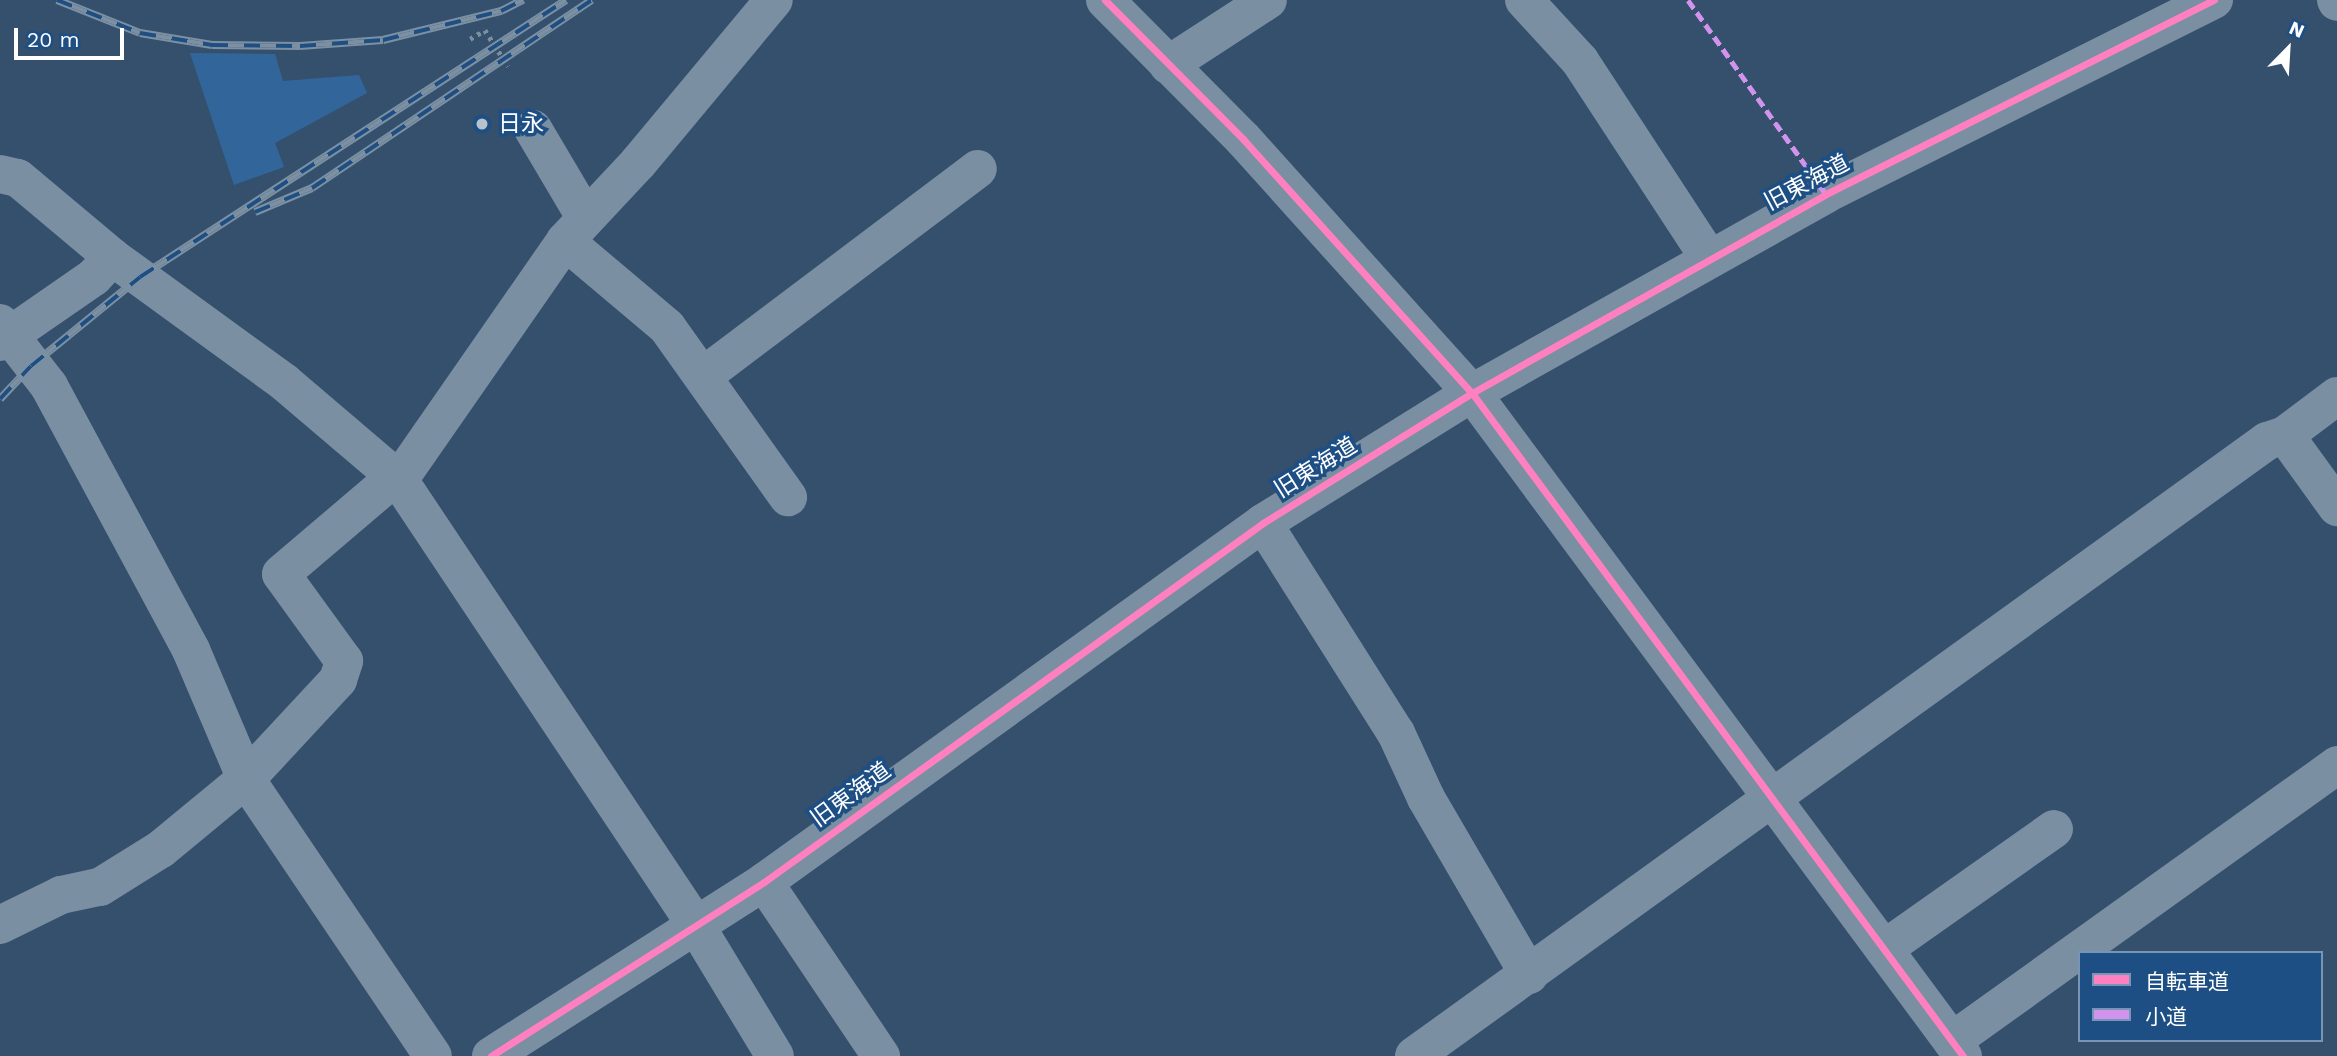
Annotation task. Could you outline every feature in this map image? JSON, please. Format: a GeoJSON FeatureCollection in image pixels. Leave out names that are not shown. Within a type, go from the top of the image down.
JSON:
{"type":"FeatureCollection","features":[{"type":"Feature","properties":{"kind":"street"},"geometry":{"type":"LineString","coordinates":[[0,925],[61,895],[100,887],[161,849],[246,779],[344,670],[344,661],[281,574],[397,478],[575,229],[638,163],[774,0]]}},
{"type":"Feature","properties":{"kind":"street"},"geometry":{"type":"LineString","coordinates":[[1105,0],[1243,139],[1472,393],[1957,1049],[2078,959]]}},
{"type":"Feature","properties":{"kind":"street"},"geometry":{"type":"LineString","coordinates":[[1168,65],[1268,0]]}},
{"type":"Feature","properties":{"kind":"street"},"geometry":{"type":"LineString","coordinates":[[1524,0],[1580,61],[1709,258]]}},
{"type":"Feature","properties":{"kind":"street","name":"旧東海道"},"geometry":{"type":"LineString","coordinates":[[491,1056],[764,882],[1263,523],[1472,393],[1850,181],[2214,0]]}},
{"type":"Feature","properties":{"kind":"street"},"geometry":{"type":"LineString","coordinates":[[533,129],[575,229],[667,327],[788,497]]}},
{"type":"Feature","properties":{"kind":"street"},"geometry":{"type":"LineString","coordinates":[[703,376],[978,169]]}},
{"type":"Feature","properties":{"kind":"street"},"geometry":{"type":"LineString","coordinates":[[0,174],[18,178],[112,257],[284,382],[397,478],[695,924],[775,1056]]}},
{"type":"Feature","properties":{"kind":"street"},"geometry":{"type":"LineString","coordinates":[[112,257],[94,276],[3,334],[49,386],[191,650],[246,779],[433,1056]]}},
{"type":"Feature","properties":{"kind":"street"},"geometry":{"type":"LineString","coordinates":[[1414,1056],[2267,441],[2285,435],[2337,397]]}},
{"type":"Feature","properties":{"kind":"street"},"geometry":{"type":"LineString","coordinates":[[2285,435],[2337,507]]}},
{"type":"Feature","properties":{"kind":"street"},"geometry":{"type":"LineString","coordinates":[[1263,523],[1395,733],[1426,798],[1529,975]]}},
{"type":"Feature","properties":{"kind":"street"},"geometry":{"type":"LineString","coordinates":[[2088,951],[2337,765]]}},
{"type":"Feature","properties":{"kind":"street"},"geometry":{"type":"LineString","coordinates":[[1884,948],[2054,829]]}},
{"type":"Feature","properties":{"kind":"street"},"geometry":{"type":"LineString","coordinates":[[764,882],[881,1056]]}},
{"type":"Feature","properties":{"kind":"path"},"geometry":{"type":"LineString","coordinates":[[470,40],[485,30],[508,66]]}},
{"type":"Feature","properties":{"kind":"shaded area"},"geometry":{"type":"Polygon","coordinates":[[[190,53],[275,54],[283,81],[359,75],[367,93],[275,143],[284,167],[234,185],[190,53]]]}},
{"type":"Feature","properties":{"kind":"railway"},"geometry":{"type":"LineString","coordinates":[[57,0],[140,33],[212,45],[300,46],[383,40],[501,11],[523,0]]}},
{"type":"Feature","properties":{"kind":"railway"},"geometry":{"type":"LineString","coordinates":[[0,399],[31,366],[140,277],[566,0]]}},
{"type":"Feature","properties":{"kind":"railway"},"geometry":{"type":"LineString","coordinates":[[255,212],[312,188],[592,0]]}},
{"type":"Feature","properties":{"kind":"marked path"},"geometry":{"type":"LineString","coordinates":[[1688,0],[1826,194]]}},
{"type":"Feature","properties":{"kind":"cycle path"},"geometry":{"type":"LineString","coordinates":[[1105,0],[1243,139],[1472,393],[1963,1056]]}},
{"type":"Feature","properties":{"kind":"cycle path"},"geometry":{"type":"LineString","coordinates":[[491,1056],[764,882],[1263,523],[1472,393],[1826,194],[2214,0]]}},
{"type":"Feature","properties":{"kind":"place","name":"日永"},"geometry":{"type":"Point","coordinates":[482,124]}}]}
